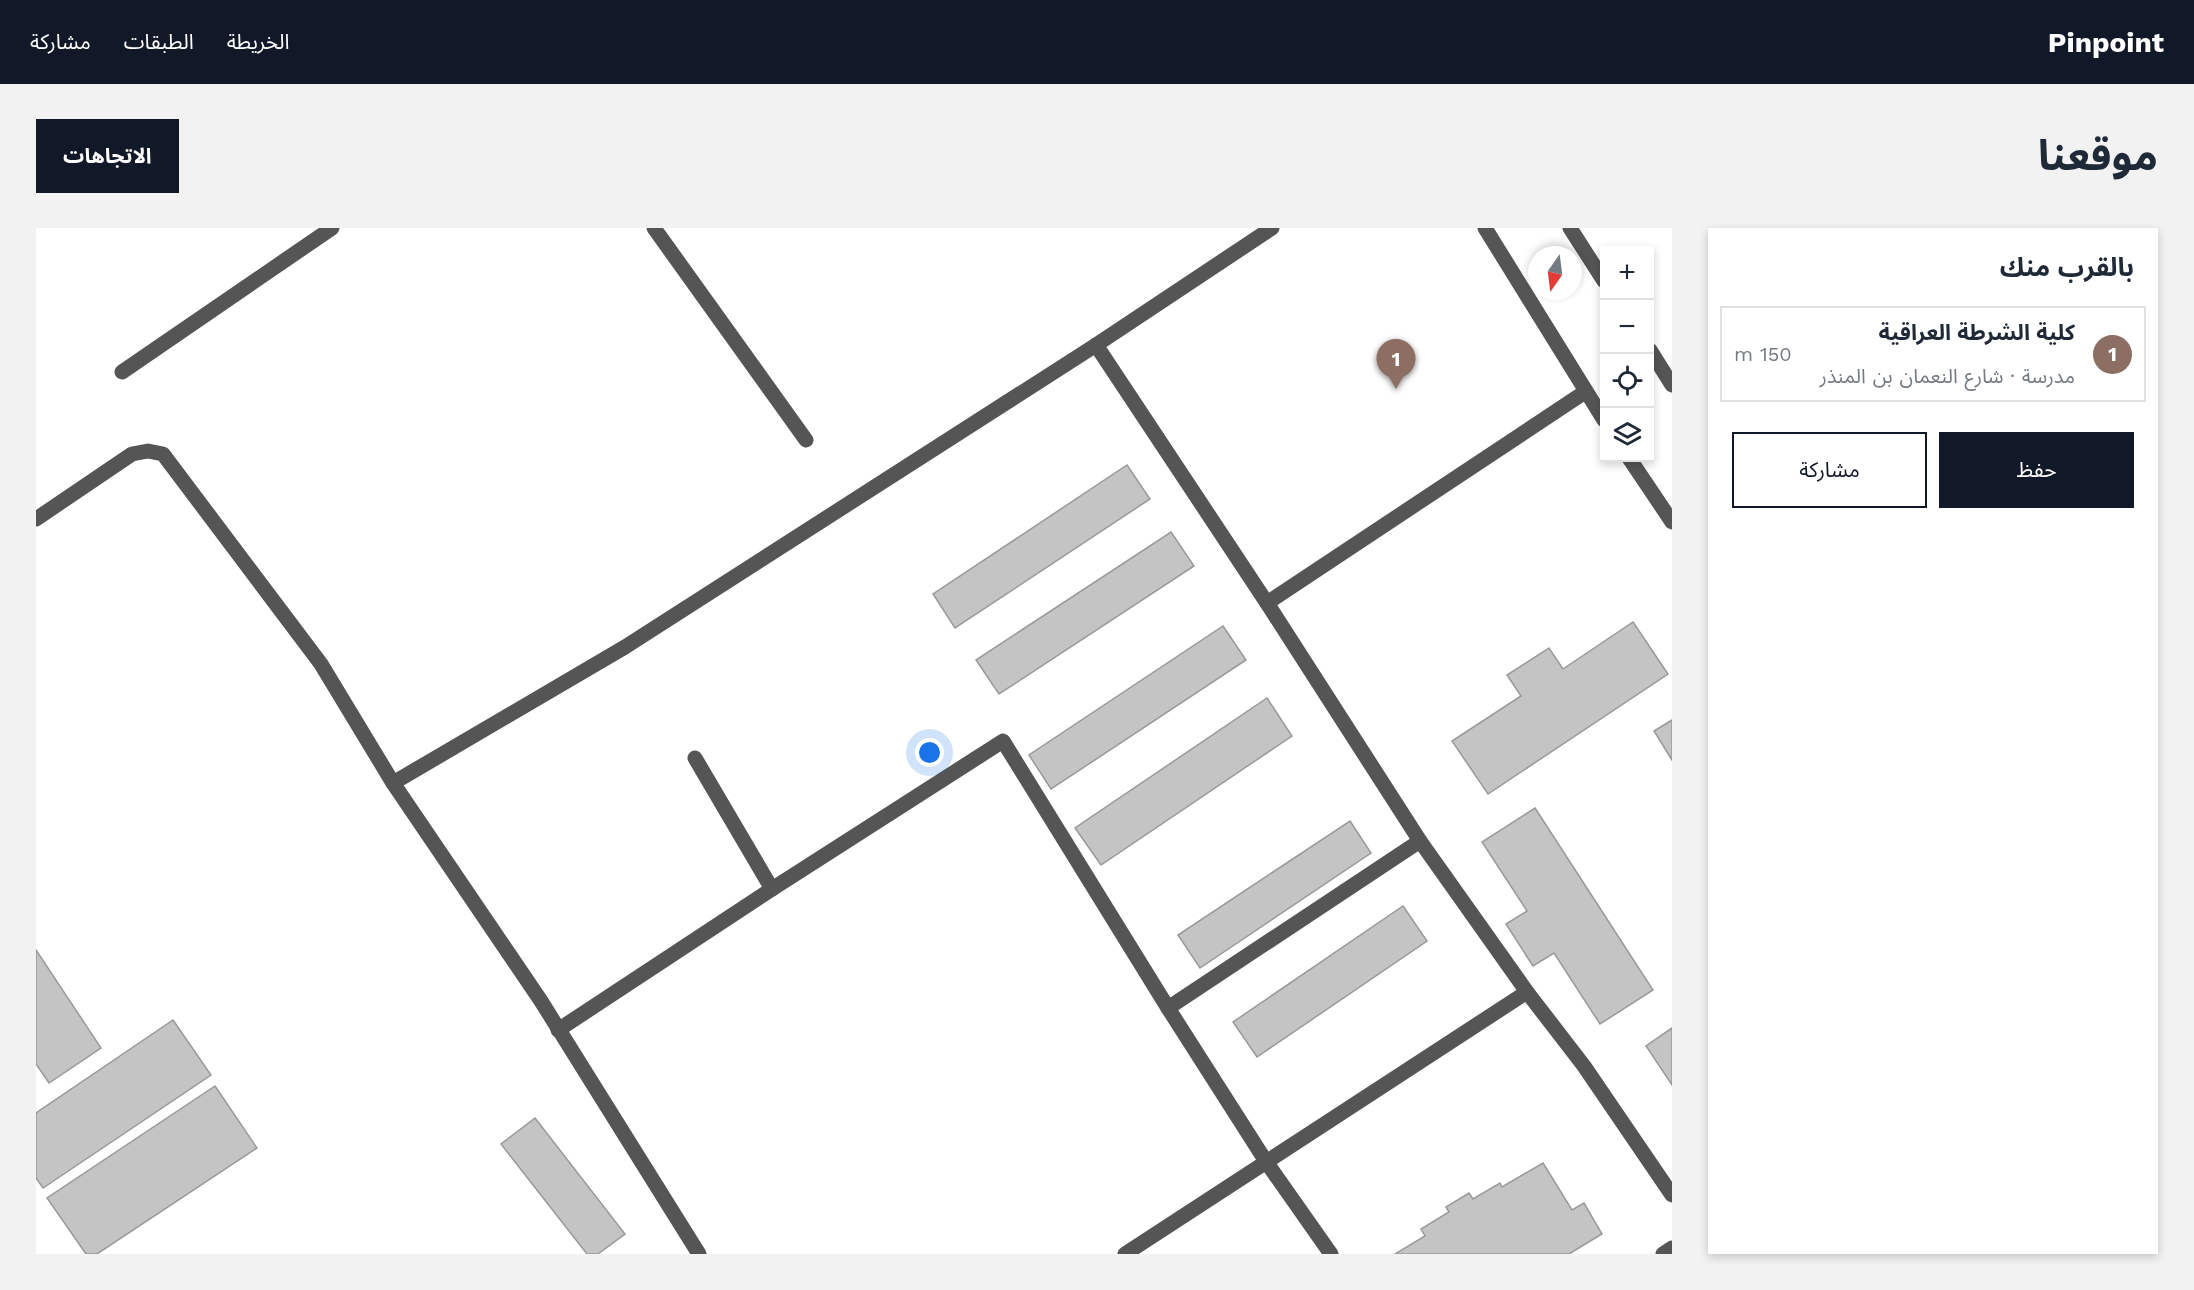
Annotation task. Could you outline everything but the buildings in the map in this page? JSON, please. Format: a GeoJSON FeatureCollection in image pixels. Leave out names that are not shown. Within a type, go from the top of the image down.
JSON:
{"type":"FeatureCollection","features":[{"type":"Feature","properties":{"kind":"street"},"geometry":{"type":"LineString","coordinates":[[122,372],[332,228]]}},
{"type":"Feature","properties":{"kind":"street"},"geometry":{"type":"LineString","coordinates":[[654,228],[807,440]]}},
{"type":"Feature","properties":{"kind":"street"},"geometry":{"type":"LineString","coordinates":[[393,783],[625,647],[1096,345],[1272,228]]}},
{"type":"Feature","properties":{"kind":"street"},"geometry":{"type":"LineString","coordinates":[[1485,228],[1600,413]]}},
{"type":"Feature","properties":{"kind":"street"},"geometry":{"type":"LineString","coordinates":[[1570,228],[1600,273]]}},
{"type":"Feature","properties":{"kind":"street"},"geometry":{"type":"LineString","coordinates":[[1096,345],[1267,603],[1420,841],[1527,992],[1584,1066],[1672,1195]]}},
{"type":"Feature","properties":{"kind":"street"},"geometry":{"type":"LineString","coordinates":[[1653,354],[1672,385]]}},
{"type":"Feature","properties":{"kind":"street"},"geometry":{"type":"LineString","coordinates":[[1267,603],[1586,392]]}},
{"type":"Feature","properties":{"kind":"street"},"geometry":{"type":"LineString","coordinates":[[36,519],[132,454],[148,451],[163,454],[321,664],[393,783],[558,1030],[699,1254]]}},
{"type":"Feature","properties":{"kind":"street"},"geometry":{"type":"LineString","coordinates":[[1632,462],[1672,522]]}},
{"type":"Feature","properties":{"kind":"street"},"geometry":{"type":"LineString","coordinates":[[558,1030],[1003,741],[1267,1163],[1331,1254]]}},
{"type":"Feature","properties":{"kind":"street"},"geometry":{"type":"LineString","coordinates":[[694,758],[772,890]]}},
{"type":"Feature","properties":{"kind":"street"},"geometry":{"type":"LineString","coordinates":[[1168,1008],[1420,841]]}},
{"type":"Feature","properties":{"kind":"street"},"geometry":{"type":"LineString","coordinates":[[1125,1254],[1527,992]]}},
{"type":"Feature","properties":{"kind":"street"},"geometry":{"type":"LineString","coordinates":[[1663,1254],[1672,1248]]}},
{"type":"Feature","properties":{"kind":"place","name":"كلية الشرطة العراقية"},"geometry":{"type":"Point","coordinates":[1396,389]}}]}
